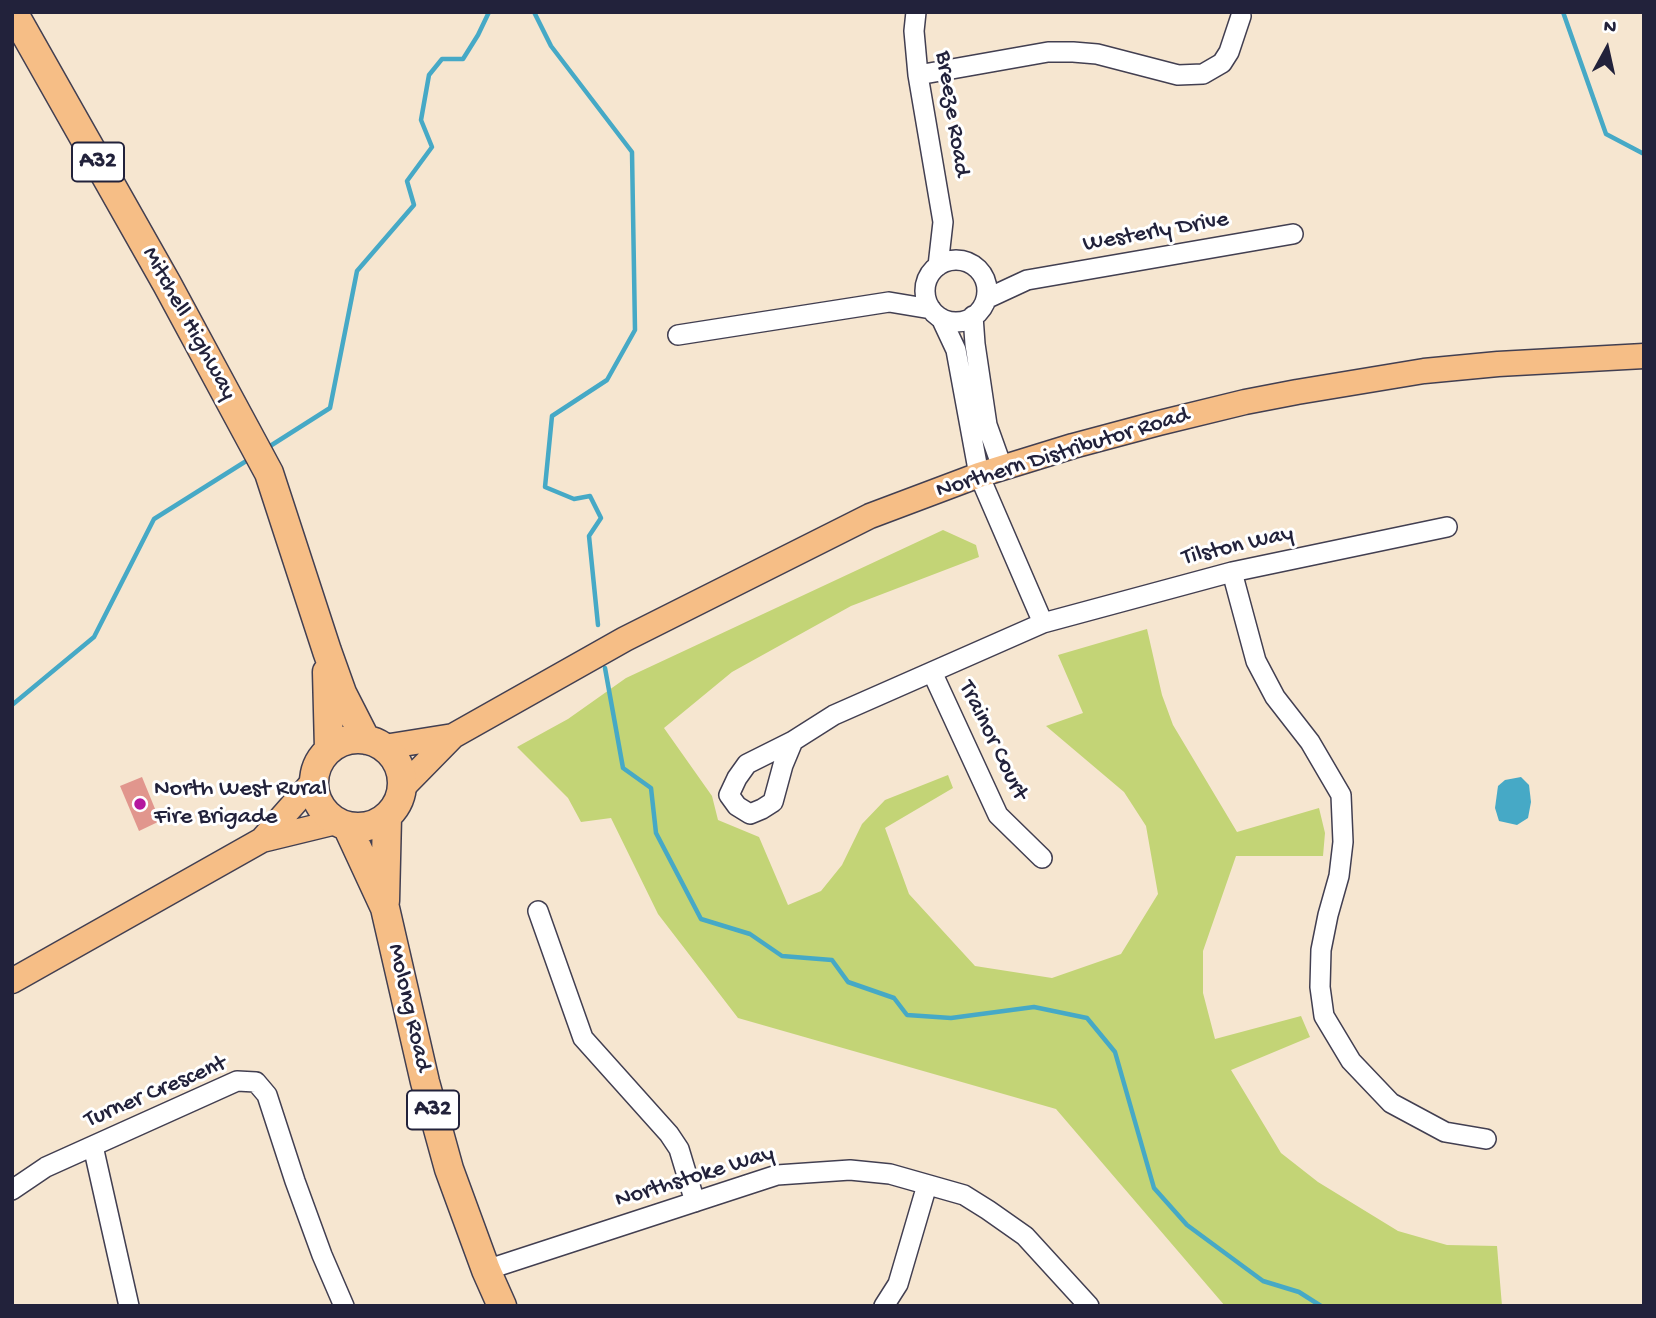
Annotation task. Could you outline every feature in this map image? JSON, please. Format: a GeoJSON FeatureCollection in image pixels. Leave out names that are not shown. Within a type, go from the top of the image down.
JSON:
{"type":"FeatureCollection","features":[{"type":"Feature","properties":{"kind":"highway","name":"Mitchell Highway"},"geometry":{"type":"LineString","coordinates":[[13,12],[161,273],[269,473],[342,693],[375,744]]}},
{"type":"Feature","properties":{"kind":"highway","name":"Mitchell Highway"},"geometry":{"type":"LineString","coordinates":[[327,652],[329,750]]}},
{"type":"Feature","properties":{"kind":"highway"},"geometry":{"type":"LineString","coordinates":[[329,750],[348,740],[375,744]]}},
{"type":"Feature","properties":{"kind":"highway","name":"A32"},"geometry":{"type":"LineString","coordinates":[[375,744],[399,766],[402,788],[396,806],[387,817]]}},
{"type":"Feature","properties":{"kind":"highway","name":"A32"},"geometry":{"type":"LineString","coordinates":[[329,750],[317,766],[313,782],[323,811],[342,824]]}},
{"type":"Feature","properties":{"kind":"highway"},"geometry":{"type":"LineString","coordinates":[[342,824],[370,826],[387,817]]}},
{"type":"Feature","properties":{"kind":"highway","name":"Molong Road"},"geometry":{"type":"LineString","coordinates":[[385,908],[387,817]]}},
{"type":"Feature","properties":{"kind":"highway","name":"Molong Road"},"geometry":{"type":"LineString","coordinates":[[342,824],[385,908],[425,1082],[449,1169],[502,1306]]}},
{"type":"Feature","properties":{"kind":"main road","name":"Northern Distributor Road"},"geometry":{"type":"LineString","coordinates":[[402,788],[453,737],[625,639],[870,516],[991,471],[1201,412],[1359,381],[1497,364],[1644,356]]}},
{"type":"Feature","properties":{"kind":"main road","name":"Northern Distributor Road"},"geometry":{"type":"LineString","coordinates":[[375,744],[453,737]]}},
{"type":"Feature","properties":{"kind":"main road"},"geometry":{"type":"LineString","coordinates":[[262,840],[313,782]]}},
{"type":"Feature","properties":{"kind":"main road"},"geometry":{"type":"LineString","coordinates":[[12,981],[262,840],[342,824]]}},
{"type":"Feature","properties":{"kind":"street","name":"Breeze Road"},"geometry":{"type":"LineString","coordinates":[[916,12],[914,31],[918,75],[943,222],[938,266]]}},
{"type":"Feature","properties":{"kind":"street"},"geometry":{"type":"LineString","coordinates":[[918,75],[1048,52],[1097,54],[1178,75],[1203,74],[1222,63],[1229,52],[1241,16]]}},
{"type":"Feature","properties":{"kind":"street","name":"Breeze Road"},"geometry":{"type":"LineString","coordinates":[[943,222],[974,268]]}},
{"type":"Feature","properties":{"kind":"street","name":"Westerly Drive"},"geometry":{"type":"LineString","coordinates":[[986,299],[1027,280],[1293,234]]}},
{"type":"Feature","properties":{"kind":"street"},"geometry":{"type":"LineString","coordinates":[[889,302],[936,314],[952,321],[963,321],[979,312],[986,299],[986,286],[974,268],[952,260],[930,273],[925,292],[927,301],[936,314],[956,350],[991,471],[1043,623]]}},
{"type":"Feature","properties":{"kind":"street","name":"Westerly Drive"},"geometry":{"type":"LineString","coordinates":[[974,268],[1027,280]]}},
{"type":"Feature","properties":{"kind":"street"},"geometry":{"type":"LineString","coordinates":[[678,335],[889,302],[926,282]]}},
{"type":"Feature","properties":{"kind":"street"},"geometry":{"type":"LineString","coordinates":[[973,316],[991,471]]}},
{"type":"Feature","properties":{"kind":"street","name":"Tilston Way"},"geometry":{"type":"LineString","coordinates":[[793,741],[834,715],[1043,623],[1232,572],[1447,527]]}},
{"type":"Feature","properties":{"kind":"street"},"geometry":{"type":"LineString","coordinates":[[1232,572],[1256,661],[1275,697],[1310,742],[1341,795],[1343,842],[1339,876],[1321,950],[1320,987],[1324,1016],[1351,1061],[1391,1103],[1445,1132],[1486,1139]]}},
{"type":"Feature","properties":{"kind":"street","name":"Trainor Court"},"geometry":{"type":"LineString","coordinates":[[932,672],[998,815],[1042,858]]}},
{"type":"Feature","properties":{"kind":"street"},"geometry":{"type":"LineString","coordinates":[[538,911],[583,1038],[669,1134],[679,1149],[695,1202]]}},
{"type":"Feature","properties":{"kind":"street","name":"Turner Crescent"},"geometry":{"type":"LineString","coordinates":[[12,1190],[46,1167],[237,1082],[256,1082],[267,1095],[317,1242],[344,1306]]}},
{"type":"Feature","properties":{"kind":"street"},"geometry":{"type":"LineString","coordinates":[[93,1146],[129,1306]]}},
{"type":"Feature","properties":{"kind":"street","name":"Northstoke Way"},"geometry":{"type":"LineString","coordinates":[[486,1270],[777,1175],[850,1170],[890,1174],[964,1195],[1025,1236],[1089,1306]]}},
{"type":"Feature","properties":{"kind":"street"},"geometry":{"type":"LineString","coordinates":[[884,1306],[898,1284],[927,1185]]}},
{"type":"Feature","properties":{"kind":"green space"},"geometry":{"type":"Polygon","coordinates":[[[943,530],[976,545],[979,557],[851,606],[732,672],[664,728],[712,796],[718,820],[759,837],[788,905],[821,891],[842,865],[862,824],[885,800],[948,775],[953,788],[885,828],[909,894],[975,966],[1052,978],[1121,954],[1158,894],[1146,826],[1124,792],[1046,726],[1083,713],[1058,655],[1147,629],[1162,695],[1173,725],[1237,832],[1319,808],[1325,833],[1323,856],[1236,856],[1203,951],[1203,993],[1215,1039],[1301,1016],[1310,1037],[1231,1070],[1281,1153],[1318,1182],[1398,1231],[1447,1245],[1497,1246],[1502,1306],[1225,1306],[1056,1109],[738,1018],[658,914],[611,818],[581,822],[568,798],[517,747],[568,719],[626,678],[943,530]]]}},
{"type":"Feature","properties":{"kind":"water"},"geometry":{"type":"Polygon","coordinates":[[[1521,777],[1529,785],[1531,802],[1528,818],[1517,825],[1499,821],[1495,808],[1498,786],[1505,780],[1521,777]]]}},
{"type":"Feature","properties":{"kind":"building","name":"North West Rural Fire Brigade"},"geometry":{"type":"Polygon","coordinates":[[[142,777],[160,821],[139,831],[120,786],[142,777]]]}},
{"type":"Feature","properties":{"kind":"waterway"},"geometry":{"type":"LineString","coordinates":[[267,448],[330,408],[357,271],[414,205],[407,181],[432,147],[421,120],[429,75],[442,59],[463,59],[489,12]]}},
{"type":"Feature","properties":{"kind":"waterway"},"geometry":{"type":"LineString","coordinates":[[534,12],[551,46],[632,152],[635,330],[607,380],[552,416],[545,487],[574,499],[590,496],[601,518],[589,536],[598,625]]}},
{"type":"Feature","properties":{"kind":"waterway"},"geometry":{"type":"LineString","coordinates":[[1563,12],[1606,134],[1644,154]]}},
{"type":"Feature","properties":{"kind":"waterway"},"geometry":{"type":"LineString","coordinates":[[12,705],[94,637],[154,519],[251,458]]}},
{"type":"Feature","properties":{"kind":"waterway"},"geometry":{"type":"LineString","coordinates":[[605,668],[623,768],[651,788],[656,833],[701,919],[750,934],[782,956],[832,960],[848,982],[894,998],[907,1015],[951,1018],[1034,1007],[1087,1018],[1115,1052],[1154,1188],[1187,1225],[1263,1281],[1299,1292],[1321,1306]]}},
{"type":"Feature","properties":{"kind":"place","name":"North West Rural Fire Brigade"},"geometry":{"type":"Point","coordinates":[140,804]}}]}
